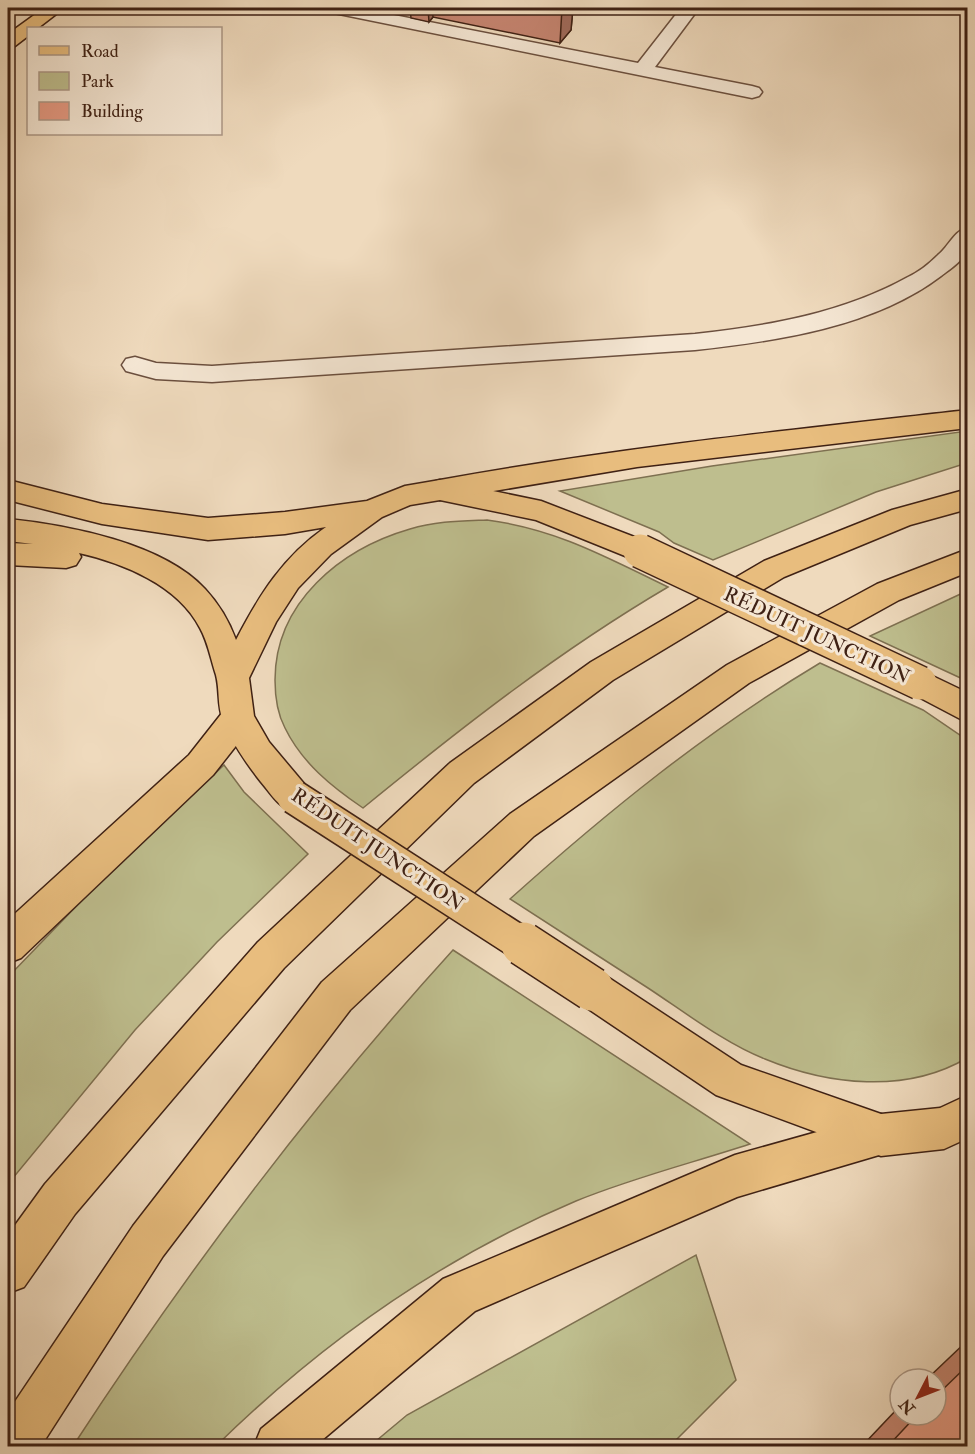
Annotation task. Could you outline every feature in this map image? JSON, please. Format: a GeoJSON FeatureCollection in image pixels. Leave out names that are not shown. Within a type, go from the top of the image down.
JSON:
{"type":"FeatureCollection","features":[{"type":"Feature","properties":{"kind":"main road"},"geometry":{"type":"LineString","coordinates":[[29,27],[55,8]]}},
{"type":"Feature","properties":{"kind":"main road"},"geometry":{"type":"LineString","coordinates":[[8,42],[27,28]]}},
{"type":"Feature","properties":{"kind":"main road"},"geometry":{"type":"LineString","coordinates":[[440,490],[506,477],[700,449],[968,419]]}},
{"type":"Feature","properties":{"kind":"main road"},"geometry":{"type":"LineString","coordinates":[[8,490],[67,506]]}},
{"type":"Feature","properties":{"kind":"main road","name":"RÉDUIT JUNCTION"},"geometry":{"type":"LineString","coordinates":[[960,1125],[881,1135],[730,1081],[294,797],[257,752],[238,718],[233,678],[264,616],[287,580],[321,546],[372,510],[405,496],[440,490],[541,511],[640,551],[966,706]]}},
{"type":"Feature","properties":{"kind":"main road"},"geometry":{"type":"LineString","coordinates":[[8,497],[150,522],[208,529],[285,523],[372,510]]}},
{"type":"Feature","properties":{"kind":"main road"},"geometry":{"type":"LineString","coordinates":[[8,1272],[60,1199],[271,955],[462,772],[602,671],[774,568],[902,517],[968,499]]}},
{"type":"Feature","properties":{"kind":"main road"},"geometry":{"type":"LineString","coordinates":[[8,530],[47,535],[127,557],[148,565],[183,587],[210,618],[233,678]]}},
{"type":"Feature","properties":{"kind":"main road"},"geometry":{"type":"LineString","coordinates":[[8,554],[127,557]]}},
{"type":"Feature","properties":{"kind":"main road"},"geometry":{"type":"LineString","coordinates":[[13,1446],[148,1241],[336,996],[522,825],[738,674],[888,592],[968,560]]}},
{"type":"Feature","properties":{"kind":"main road"},"geometry":{"type":"LineString","coordinates":[[8,945],[201,765],[238,718]]}},
{"type":"Feature","properties":{"kind":"main road"},"geometry":{"type":"LineString","coordinates":[[278,1446],[459,1295],[735,1176],[881,1135]]}},
{"type":"Feature","properties":{"kind":"street"},"geometry":{"type":"LineString","coordinates":[[334,8],[752,92]]}},
{"type":"Feature","properties":{"kind":"street"},"geometry":{"type":"LineString","coordinates":[[643,70],[690,8]]}},
{"type":"Feature","properties":{"kind":"street"},"geometry":{"type":"LineString","coordinates":[[135,365],[178,373],[212,374],[695,342],[762,334],[822,321],[864,307],[901,290],[946,261],[959,250],[968,234]]}},
{"type":"Feature","properties":{"kind":"green space"},"geometry":{"type":"Polygon","coordinates":[[[967,431],[967,463],[876,492],[713,560],[674,543],[659,532],[560,491],[712,466],[967,431]]]}},
{"type":"Feature","properties":{"kind":"green space"},"geometry":{"type":"Polygon","coordinates":[[[487,520],[512,524],[558,537],[602,555],[668,587],[588,637],[511,691],[363,808],[329,783],[309,763],[292,741],[282,722],[275,692],[275,680],[278,652],[286,626],[300,603],[317,583],[337,565],[360,550],[384,538],[420,526],[487,520]]]}},
{"type":"Feature","properties":{"kind":"green space"},"geometry":{"type":"Polygon","coordinates":[[[967,591],[967,681],[870,636],[967,591]]]}},
{"type":"Feature","properties":{"kind":"green space"},"geometry":{"type":"Polygon","coordinates":[[[820,663],[923,710],[967,740],[967,1058],[919,1077],[867,1082],[841,1080],[789,1068],[750,1053],[510,899],[621,804],[698,744],[820,663]]]}},
{"type":"Feature","properties":{"kind":"green space"},"geometry":{"type":"Polygon","coordinates":[[[224,765],[244,792],[308,854],[217,942],[135,1030],[8,1184],[8,977],[90,892],[224,765]]]}},
{"type":"Feature","properties":{"kind":"green space"},"geometry":{"type":"Polygon","coordinates":[[[453,950],[750,1144],[640,1178],[576,1201],[477,1249],[384,1307],[340,1339],[297,1373],[216,1446],[73,1446],[161,1316],[253,1190],[350,1068],[453,950]]]}},
{"type":"Feature","properties":{"kind":"green space"},"geometry":{"type":"Polygon","coordinates":[[[696,1255],[736,1380],[670,1446],[370,1446],[407,1415],[696,1255]]]}},
{"type":"Feature","properties":{"kind":"building"},"geometry":{"type":"Polygon","coordinates":[[[968,1365],[968,1446],[888,1446],[906,1427],[948,1427],[948,1384],[968,1365]]]}}]}
